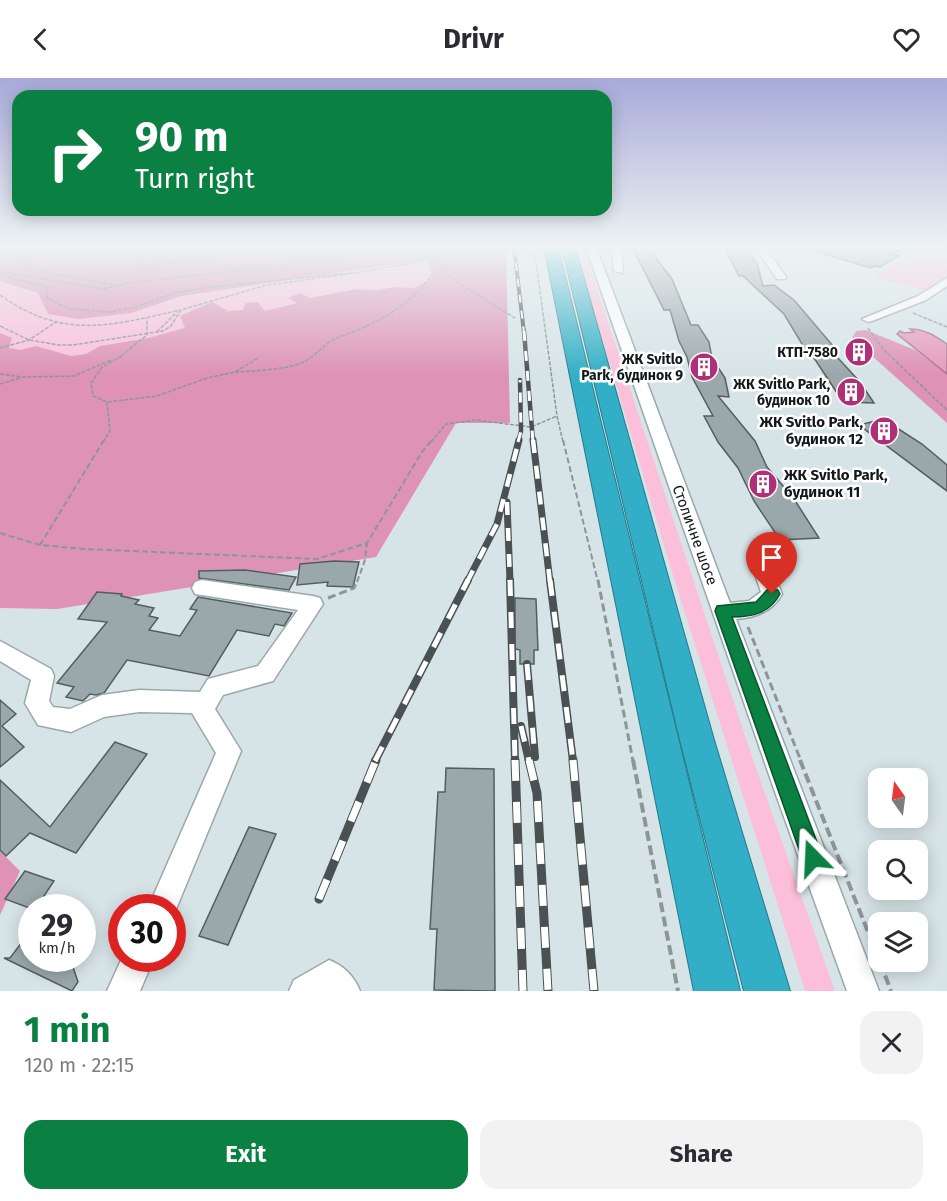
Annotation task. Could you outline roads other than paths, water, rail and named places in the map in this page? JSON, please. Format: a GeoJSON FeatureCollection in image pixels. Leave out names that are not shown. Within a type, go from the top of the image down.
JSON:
{"type":"FeatureCollection","features":[{"type":"Feature","properties":{"kind":"highway"},"geometry":{"type":"LineString","coordinates":[[561,290],[717,991]]}},
{"type":"Feature","properties":{"kind":"highway"},"geometry":{"type":"LineString","coordinates":[[579,290],[697,740],[767,991]]}},
{"type":"Feature","properties":{"kind":"street","name":"Столичне шосе"},"geometry":{"type":"LineString","coordinates":[[606,290],[862,991]]}},
{"type":"Feature","properties":{"kind":"street"},"geometry":{"type":"LineString","coordinates":[[868,319],[900,308],[934,290]]}},
{"type":"Feature","properties":{"kind":"street"},"geometry":{"type":"LineString","coordinates":[[722,611],[761,607],[772,594],[763,568]]}},
{"type":"Feature","properties":{"kind":"street"},"geometry":{"type":"LineString","coordinates":[[169,894],[229,751],[202,710],[216,686],[265,674],[314,604],[202,588]]}},
{"type":"Feature","properties":{"kind":"street"},"geometry":{"type":"LineString","coordinates":[[0,650],[43,676],[37,704],[46,717],[71,720],[102,706],[139,701],[206,703]]}},
{"type":"Feature","properties":{"kind":"street"},"geometry":{"type":"LineString","coordinates":[[123,991],[132,972]]}},
{"type":"Feature","properties":{"kind":"street"},"geometry":{"type":"LineString","coordinates":[[305,991],[329,976],[344,991]]}},
{"type":"Feature","properties":{"kind":"railway"},"geometry":{"type":"LineString","coordinates":[[519,290],[524,333]]}},
{"type":"Feature","properties":{"kind":"railway"},"geometry":{"type":"LineString","coordinates":[[524,331],[533,442]]}},
{"type":"Feature","properties":{"kind":"railway"},"geometry":{"type":"LineString","coordinates":[[518,442],[521,431],[520,380]]}},
{"type":"Feature","properties":{"kind":"railway"},"geometry":{"type":"LineString","coordinates":[[467,582],[497,524],[519,440]]}},
{"type":"Feature","properties":{"kind":"railway"},"geometry":{"type":"LineString","coordinates":[[533,440],[550,582]]}},
{"type":"Feature","properties":{"kind":"railway"},"geometry":{"type":"LineString","coordinates":[[507,502],[510,582]]}},
{"type":"Feature","properties":{"kind":"railway"},"geometry":{"type":"LineString","coordinates":[[375,761],[468,580]]}},
{"type":"Feature","properties":{"kind":"railway"},"geometry":{"type":"LineString","coordinates":[[510,580],[515,761]]}},
{"type":"Feature","properties":{"kind":"railway"},"geometry":{"type":"LineString","coordinates":[[550,580],[573,761]]}},
{"type":"Feature","properties":{"kind":"railway"},"geometry":{"type":"LineString","coordinates":[[527,664],[535,757]]}},
{"type":"Feature","properties":{"kind":"railway"},"geometry":{"type":"LineString","coordinates":[[521,726],[529,761]]}},
{"type":"Feature","properties":{"kind":"railway"},"geometry":{"type":"LineString","coordinates":[[319,899],[376,760]]}},
{"type":"Feature","properties":{"kind":"railway"},"geometry":{"type":"LineString","coordinates":[[515,760],[523,991]]}},
{"type":"Feature","properties":{"kind":"railway"},"geometry":{"type":"LineString","coordinates":[[529,760],[537,793],[548,991]]}},
{"type":"Feature","properties":{"kind":"railway"},"geometry":{"type":"LineString","coordinates":[[573,760],[594,991]]}},
{"type":"Feature","properties":{"kind":"place","name":"КТП-7580"},"geometry":{"type":"Point","coordinates":[859,352]}},
{"type":"Feature","properties":{"kind":"place","name":"ЖК Svitlo Park, будинок 9"},"geometry":{"type":"Point","coordinates":[704,367]}},
{"type":"Feature","properties":{"kind":"place","name":"ЖК Svitlo Park, будинок 10"},"geometry":{"type":"Point","coordinates":[851,392]}},
{"type":"Feature","properties":{"kind":"place","name":"ЖК Svitlo Park, будинок 12"},"geometry":{"type":"Point","coordinates":[884,431]}},
{"type":"Feature","properties":{"kind":"place","name":"ЖК Svitlo Park, будинок 11"},"geometry":{"type":"Point","coordinates":[763,484]}}]}
